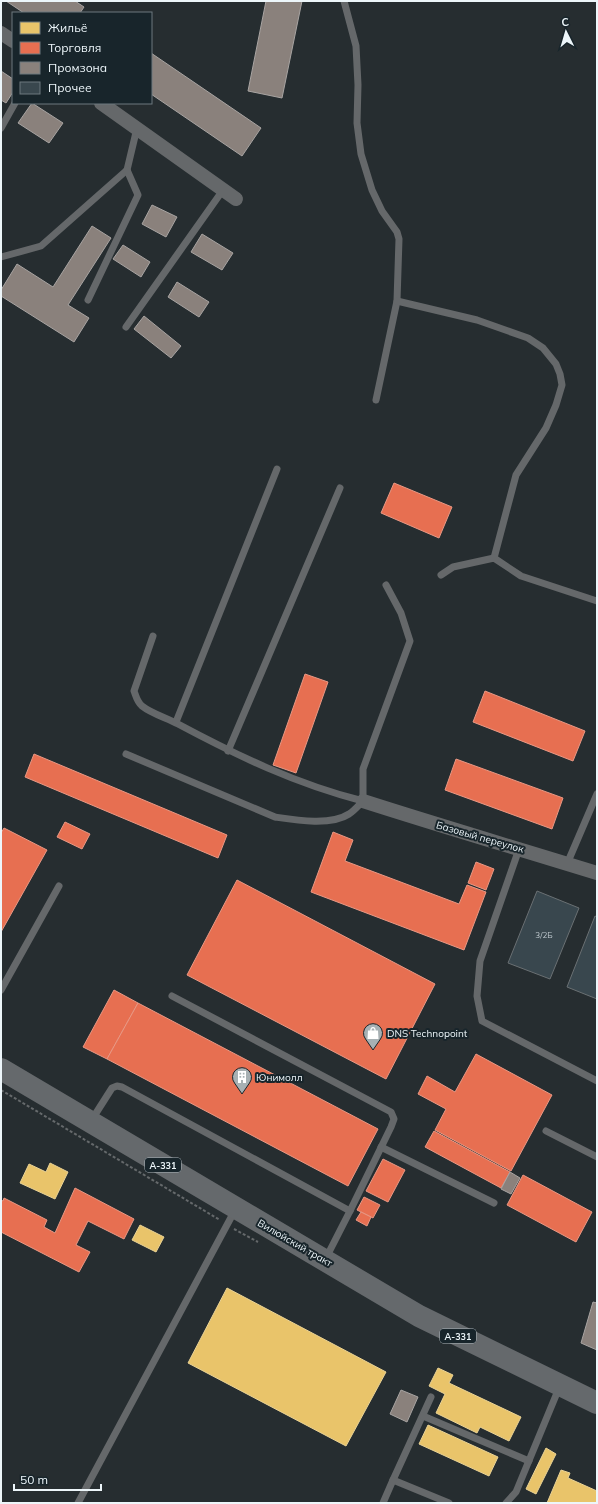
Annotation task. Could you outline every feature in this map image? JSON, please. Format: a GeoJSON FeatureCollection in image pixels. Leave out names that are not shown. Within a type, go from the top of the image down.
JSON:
{"type":"FeatureCollection","features":[{"type":"Feature","properties":{"kind":"main road","name":"Вилюйский тракт"},"geometry":{"type":"LineString","coordinates":[[1,1069],[445,1330],[597,1403]]}},
{"type":"Feature","properties":{"kind":"street"},"geometry":{"type":"LineString","coordinates":[[1,33],[12,40]]}},
{"type":"Feature","properties":{"kind":"street"},"geometry":{"type":"LineString","coordinates":[[102,104],[236,199]]}},
{"type":"Feature","properties":{"kind":"street","name":"Базовый переулок"},"geometry":{"type":"LineString","coordinates":[[363,801],[467,834],[519,848],[597,874]]}},
{"type":"Feature","properties":{"kind":"lane"},"geometry":{"type":"LineString","coordinates":[[344,1],[356,46],[358,85],[357,123],[362,154],[372,190],[382,212],[397,232],[399,239],[397,301],[376,400]]}},
{"type":"Feature","properties":{"kind":"lane"},"geometry":{"type":"LineString","coordinates":[[1,128],[14,104]]}},
{"type":"Feature","properties":{"kind":"lane"},"geometry":{"type":"LineString","coordinates":[[88,300],[138,195],[127,170],[136,128]]}},
{"type":"Feature","properties":{"kind":"lane"},"geometry":{"type":"LineString","coordinates":[[1,257],[41,246],[127,170]]}},
{"type":"Feature","properties":{"kind":"lane"},"geometry":{"type":"LineString","coordinates":[[126,327],[223,190]]}},
{"type":"Feature","properties":{"kind":"lane"},"geometry":{"type":"LineString","coordinates":[[397,301],[477,320],[528,338],[543,348],[556,364],[560,374],[562,385],[556,405],[546,428],[516,475],[494,558]]}},
{"type":"Feature","properties":{"kind":"lane"},"geometry":{"type":"LineString","coordinates":[[176,722],[277,469]]}},
{"type":"Feature","properties":{"kind":"lane"},"geometry":{"type":"LineString","coordinates":[[228,751],[340,488]]}},
{"type":"Feature","properties":{"kind":"lane"},"geometry":{"type":"LineString","coordinates":[[441,575],[453,567],[494,558],[521,576],[597,601]]}},
{"type":"Feature","properties":{"kind":"lane"},"geometry":{"type":"LineString","coordinates":[[126,754],[275,817],[301,821],[329,820],[349,814],[363,801],[363,769],[410,641],[401,614],[386,585]]}},
{"type":"Feature","properties":{"kind":"lane"},"geometry":{"type":"LineString","coordinates":[[153,636],[134,691],[137,700],[142,706],[176,722],[228,751],[323,790],[363,801]]}},
{"type":"Feature","properties":{"kind":"lane"},"geometry":{"type":"LineString","coordinates":[[567,864],[597,794]]}},
{"type":"Feature","properties":{"kind":"lane"},"geometry":{"type":"LineString","coordinates":[[519,848],[480,961],[477,996],[482,1021],[597,1081]]}},
{"type":"Feature","properties":{"kind":"lane"},"geometry":{"type":"LineString","coordinates":[[1,990],[59,886]]}},
{"type":"Feature","properties":{"kind":"lane"},"geometry":{"type":"LineString","coordinates":[[172,996],[391,1112],[394,1118],[325,1260]]}},
{"type":"Feature","properties":{"kind":"lane"},"geometry":{"type":"LineString","coordinates":[[91,1122],[112,1088],[117,1086],[122,1087],[350,1211]]}},
{"type":"Feature","properties":{"kind":"lane"},"geometry":{"type":"LineString","coordinates":[[546,1131],[597,1157]]}},
{"type":"Feature","properties":{"kind":"lane"},"geometry":{"type":"LineString","coordinates":[[381,1147],[494,1202]]}},
{"type":"Feature","properties":{"kind":"lane"},"geometry":{"type":"LineString","coordinates":[[78,1503],[236,1208]]}},
{"type":"Feature","properties":{"kind":"lane"},"geometry":{"type":"LineString","coordinates":[[506,1503],[516,1492],[560,1386]]}},
{"type":"Feature","properties":{"kind":"lane"},"geometry":{"type":"LineString","coordinates":[[383,1503],[431,1397]]}},
{"type":"Feature","properties":{"kind":"lane"},"geometry":{"type":"LineString","coordinates":[[422,1416],[529,1462]]}},
{"type":"Feature","properties":{"kind":"lane"},"geometry":{"type":"LineString","coordinates":[[393,1480],[449,1503]]}},
{"type":"Feature","properties":{"kind":"building: Жильё"},"geometry":{"type":"Polygon","coordinates":[[[50,1163],[68,1172],[55,1199],[20,1183],[29,1164],[46,1172],[50,1163]]]}},
{"type":"Feature","properties":{"kind":"building: Жильё"},"geometry":{"type":"Polygon","coordinates":[[[140,1225],[164,1237],[156,1252],[132,1240],[140,1225]]]}},
{"type":"Feature","properties":{"kind":"building: Жильё"},"geometry":{"type":"Polygon","coordinates":[[[227,1288],[386,1372],[346,1446],[188,1363],[227,1288]]]}},
{"type":"Feature","properties":{"kind":"building: Жильё"},"geometry":{"type":"Polygon","coordinates":[[[438,1368],[453,1375],[449,1383],[521,1417],[509,1441],[480,1427],[477,1433],[436,1413],[445,1394],[429,1386],[438,1368]]]}},
{"type":"Feature","properties":{"kind":"building: Жильё"},"geometry":{"type":"Polygon","coordinates":[[[428,1425],[498,1457],[489,1476],[419,1444],[428,1425]]]}},
{"type":"Feature","properties":{"kind":"building: Жильё"},"geometry":{"type":"Polygon","coordinates":[[[546,1448],[556,1454],[536,1494],[526,1489],[546,1448]]]}},
{"type":"Feature","properties":{"kind":"building: Жильё"},"geometry":{"type":"Polygon","coordinates":[[[561,1470],[570,1473],[568,1478],[597,1491],[597,1503],[547,1503],[561,1470]]]}},
{"type":"Feature","properties":{"kind":"building: Торговля"},"geometry":{"type":"Polygon","coordinates":[[[394,483],[452,507],[439,538],[381,513],[394,483]]]}},
{"type":"Feature","properties":{"kind":"building: Торговля"},"geometry":{"type":"Polygon","coordinates":[[[305,674],[328,682],[296,773],[273,765],[305,674]]]}},
{"type":"Feature","properties":{"kind":"building: Торговля"},"geometry":{"type":"Polygon","coordinates":[[[485,691],[585,731],[573,761],[473,722],[485,691]]]}},
{"type":"Feature","properties":{"kind":"building: Торговля"},"geometry":{"type":"Polygon","coordinates":[[[34,754],[227,835],[218,858],[25,777],[34,754]]]}},
{"type":"Feature","properties":{"kind":"building: Торговля"},"geometry":{"type":"Polygon","coordinates":[[[456,759],[563,798],[552,829],[445,790],[456,759]]]}},
{"type":"Feature","properties":{"kind":"building: Торговля"},"geometry":{"type":"Polygon","coordinates":[[[65,822],[90,834],[82,849],[57,837],[65,822]]]}},
{"type":"Feature","properties":{"kind":"building: Торговля"},"geometry":{"type":"Polygon","coordinates":[[[4,828],[47,850],[1,932],[1,833],[4,828]]]}},
{"type":"Feature","properties":{"kind":"building: Торговля"},"geometry":{"type":"Polygon","coordinates":[[[333,832],[353,840],[345,861],[459,904],[467,885],[486,892],[464,950],[311,892],[333,832]]]}},
{"type":"Feature","properties":{"kind":"building: Торговля"},"geometry":{"type":"Polygon","coordinates":[[[476,862],[494,869],[486,890],[468,883],[476,862]]]}},
{"type":"Feature","properties":{"kind":"building: Торговля"},"geometry":{"type":"Polygon","coordinates":[[[237,880],[435,984],[386,1079],[187,975],[237,880]]]}},
{"type":"Feature","properties":{"kind":"building: Торговля"},"geometry":{"type":"Polygon","coordinates":[[[114,990],[138,1003],[107,1059],[83,1047],[114,990]]]}},
{"type":"Feature","properties":{"kind":"building: Торговля","name":"Юнимолл"},"geometry":{"type":"Polygon","coordinates":[[[138,1003],[378,1129],[348,1186],[107,1059],[138,1003]]]}},
{"type":"Feature","properties":{"kind":"building: Торговля"},"geometry":{"type":"Polygon","coordinates":[[[476,1054],[552,1095],[511,1171],[435,1130],[446,1109],[418,1094],[427,1076],[455,1092],[476,1054]]]}},
{"type":"Feature","properties":{"kind":"building: Торговля"},"geometry":{"type":"Polygon","coordinates":[[[434,1131],[510,1172],[501,1188],[425,1147],[434,1131]]]}},
{"type":"Feature","properties":{"kind":"building: Торговля"},"geometry":{"type":"Polygon","coordinates":[[[383,1159],[405,1170],[388,1202],[366,1191],[383,1159]]]}},
{"type":"Feature","properties":{"kind":"building: Торговля"},"geometry":{"type":"Polygon","coordinates":[[[523,1175],[592,1212],[576,1242],[507,1205],[523,1175]]]}},
{"type":"Feature","properties":{"kind":"building: Торговля"},"geometry":{"type":"Polygon","coordinates":[[[75,1188],[134,1219],[124,1239],[88,1221],[76,1245],[90,1252],[79,1272],[1,1232],[1,1200],[3,1201],[4,1198],[47,1220],[44,1227],[55,1233],[75,1188]]]}},
{"type":"Feature","properties":{"kind":"building: Торговля"},"geometry":{"type":"Polygon","coordinates":[[[364,1197],[380,1205],[373,1218],[357,1210],[364,1197]]]}},
{"type":"Feature","properties":{"kind":"building: Торговля"},"geometry":{"type":"Polygon","coordinates":[[[361,1212],[371,1217],[367,1226],[356,1220],[361,1212]]]}},
{"type":"Feature","properties":{"kind":"building: Промзона"},"geometry":{"type":"Polygon","coordinates":[[[6,1],[75,1],[84,7],[81,12],[22,12],[6,1]]]}},
{"type":"Feature","properties":{"kind":"building: Промзона"},"geometry":{"type":"Polygon","coordinates":[[[266,1],[302,1],[282,98],[248,91],[266,1]]]}},
{"type":"Feature","properties":{"kind":"building: Промзона"},"geometry":{"type":"Polygon","coordinates":[[[152,54],[261,128],[242,156],[152,95],[152,54]]]}},
{"type":"Feature","properties":{"kind":"building: Промзона"},"geometry":{"type":"Polygon","coordinates":[[[1,71],[12,78],[12,94],[6,103],[1,100],[1,71]]]}},
{"type":"Feature","properties":{"kind":"building: Промзона"},"geometry":{"type":"Polygon","coordinates":[[[31,104],[34,104],[63,123],[49,143],[18,123],[31,104]]]}},
{"type":"Feature","properties":{"kind":"building: Промзона"},"geometry":{"type":"Polygon","coordinates":[[[152,205],[177,217],[166,237],[142,224],[152,205]]]}},
{"type":"Feature","properties":{"kind":"building: Промзона"},"geometry":{"type":"Polygon","coordinates":[[[92,226],[111,238],[68,305],[89,318],[74,342],[1,296],[1,290],[17,264],[53,287],[92,226]]]}},
{"type":"Feature","properties":{"kind":"building: Промзона"},"geometry":{"type":"Polygon","coordinates":[[[202,234],[233,253],[222,270],[191,252],[202,234]]]}},
{"type":"Feature","properties":{"kind":"building: Промзона"},"geometry":{"type":"Polygon","coordinates":[[[123,245],[150,262],[141,277],[113,259],[123,245]]]}},
{"type":"Feature","properties":{"kind":"building: Промзона"},"geometry":{"type":"Polygon","coordinates":[[[177,282],[209,302],[199,317],[168,297],[177,282]]]}},
{"type":"Feature","properties":{"kind":"building: Промзона"},"geometry":{"type":"Polygon","coordinates":[[[144,316],[181,346],[171,358],[134,329],[144,316]]]}},
{"type":"Feature","properties":{"kind":"building: Промзона"},"geometry":{"type":"Polygon","coordinates":[[[510,1172],[520,1178],[511,1194],[501,1189],[510,1172]]]}},
{"type":"Feature","properties":{"kind":"building: Промзона"},"geometry":{"type":"Polygon","coordinates":[[[593,1302],[597,1303],[597,1350],[581,1343],[593,1302]]]}},
{"type":"Feature","properties":{"kind":"building: Промзона"},"geometry":{"type":"Polygon","coordinates":[[[401,1390],[418,1397],[407,1422],[390,1414],[401,1390]]]}},
{"type":"Feature","properties":{"kind":"building: Прочее"},"geometry":{"type":"Polygon","coordinates":[[[537,891],[579,908],[550,979],[508,963],[537,891]]]}},
{"type":"Feature","properties":{"kind":"building: Прочее"},"geometry":{"type":"Polygon","coordinates":[[[595,916],[597,917],[597,999],[567,987],[595,916]]]}},
{"type":"Feature","properties":{"kind":"place","name":"DNS Technopoint"},"geometry":{"type":"Point","coordinates":[373,1050]}},
{"type":"Feature","properties":{"kind":"place","name":"Юнимолл"},"geometry":{"type":"Point","coordinates":[242,1094]}}]}
